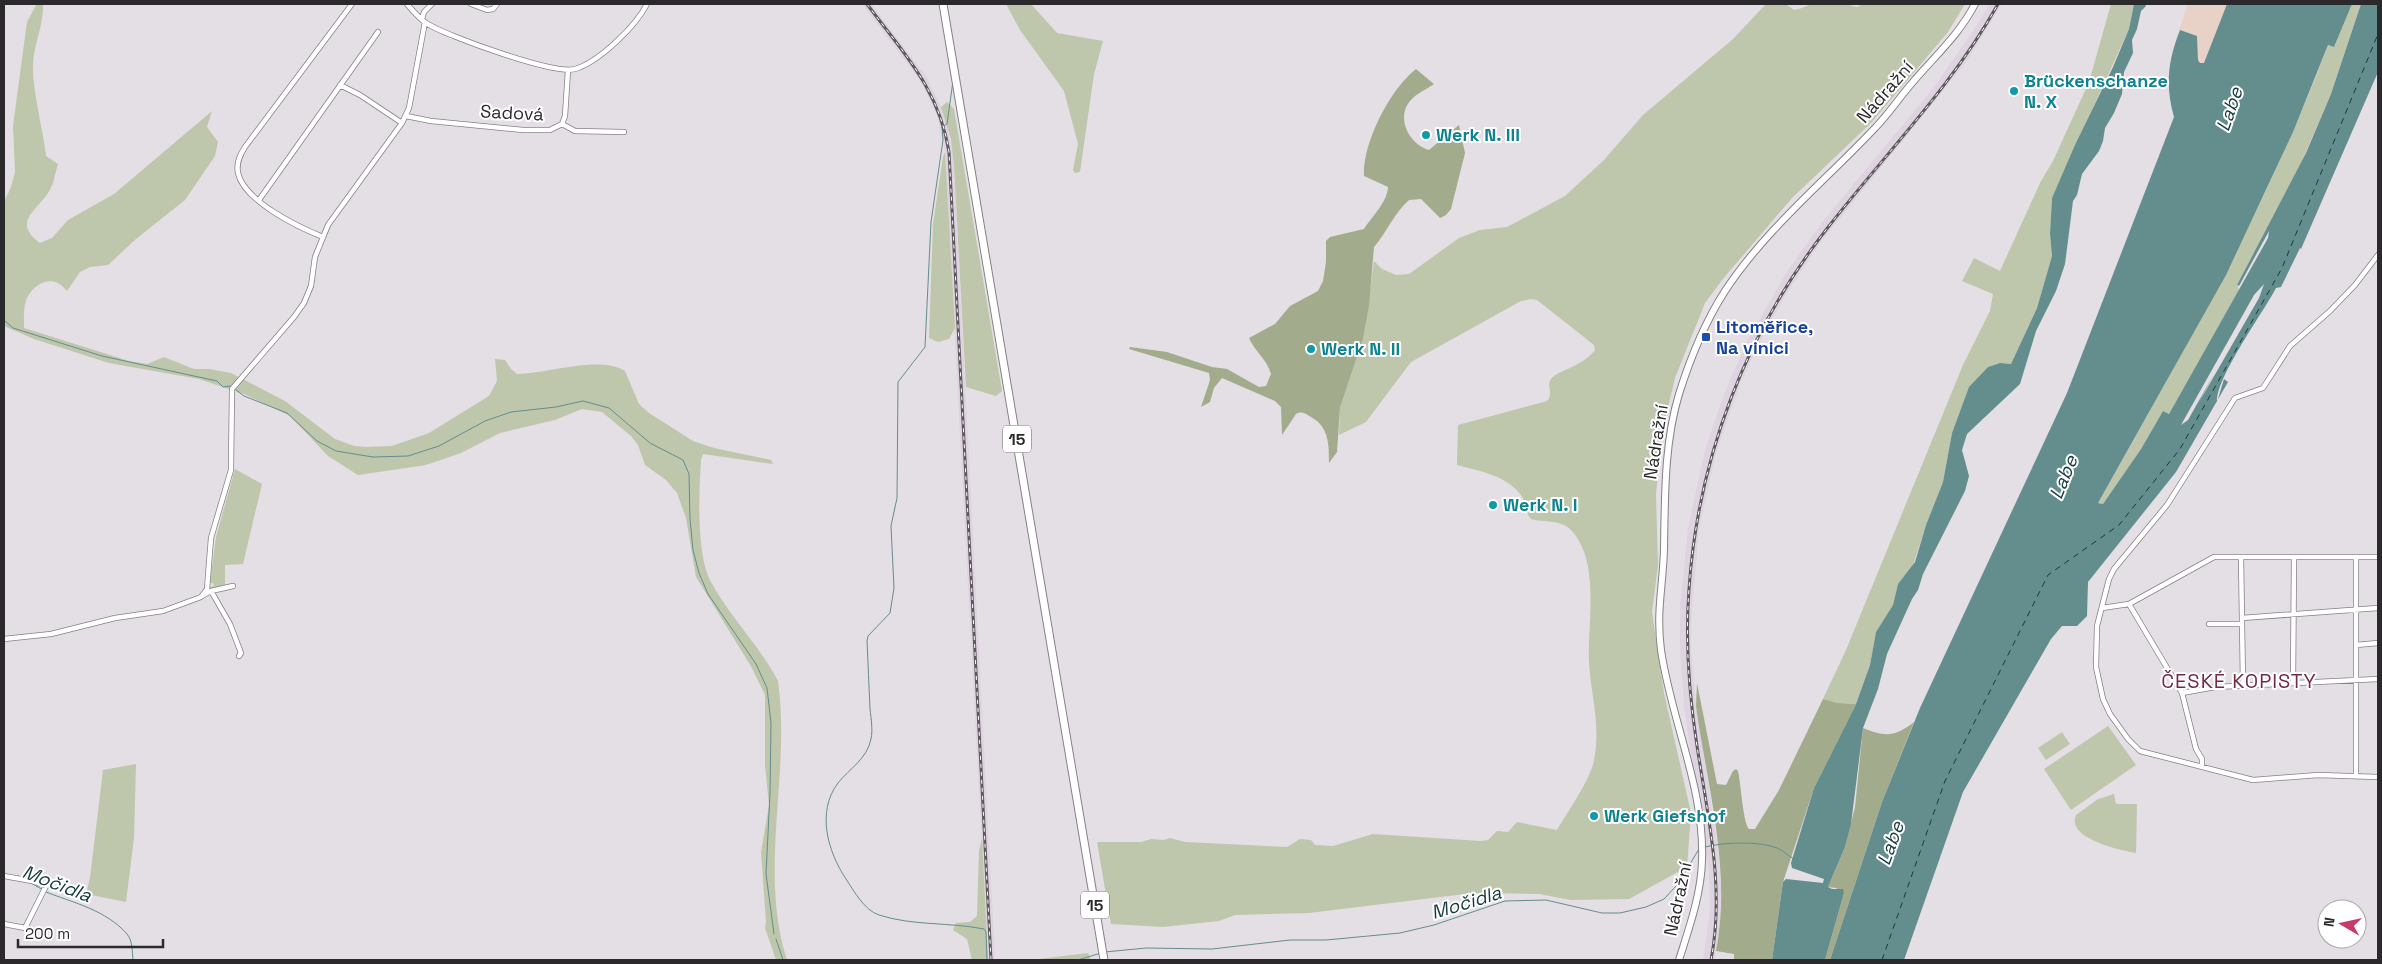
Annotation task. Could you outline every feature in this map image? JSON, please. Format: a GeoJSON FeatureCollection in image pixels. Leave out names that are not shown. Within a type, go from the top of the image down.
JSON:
{"type":"FeatureCollection","features":[{"type":"Feature","properties":{"kind":"main road","name":"15"},"geometry":{"type":"LineString","coordinates":[[943,4],[1104,959]]}},
{"type":"Feature","properties":{"kind":"main road","name":"Nádražní"},"geometry":{"type":"LineString","coordinates":[[1679,960],[1698,894],[1702,842],[1697,805],[1665,670],[1658,621],[1664,552],[1664,489],[1673,420],[1679,394],[1705,329],[1717,305],[1736,276],[1796,207],[1876,128],[1965,23],[1975,4]]}},
{"type":"Feature","properties":{"kind":"street"},"geometry":{"type":"LineString","coordinates":[[323,237],[283,220],[259,200],[242,183],[238,173],[240,155],[352,4]]}},
{"type":"Feature","properties":{"kind":"street"},"geometry":{"type":"LineString","coordinates":[[407,4],[423,21],[473,45],[568,70],[585,65],[605,51],[631,27],[647,4]]}},
{"type":"Feature","properties":{"kind":"street"},"geometry":{"type":"LineString","coordinates":[[201,597],[207,589],[211,538],[231,470],[232,389],[304,303],[311,286],[315,257],[328,225],[406,116],[424,12],[432,4]]}},
{"type":"Feature","properties":{"kind":"street"},"geometry":{"type":"LineString","coordinates":[[470,4],[487,10],[493,9],[497,4]]}},
{"type":"Feature","properties":{"kind":"street"},"geometry":{"type":"LineString","coordinates":[[259,200],[378,32]]}},
{"type":"Feature","properties":{"kind":"street","name":"Sadová"},"geometry":{"type":"LineString","coordinates":[[406,116],[413,119],[523,130],[550,130],[562,124],[565,116],[568,70]]}},
{"type":"Feature","properties":{"kind":"street"},"geometry":{"type":"LineString","coordinates":[[340,85],[360,95],[402,123]]}},
{"type":"Feature","properties":{"kind":"street"},"geometry":{"type":"LineString","coordinates":[[562,124],[575,132],[624,132]]}},
{"type":"Feature","properties":{"kind":"street"},"geometry":{"type":"LineString","coordinates":[[2378,255],[2355,285],[2290,346],[2263,388],[2239,396],[2230,404],[2195,463],[2167,505],[2114,569],[2109,579],[2096,638],[2096,667],[2103,699],[2110,714],[2128,739],[2140,751],[2253,780],[2300,776],[2378,777]]}},
{"type":"Feature","properties":{"kind":"street"},"geometry":{"type":"LineString","coordinates":[[2102,608],[2129,604],[2214,557],[2378,558]]}},
{"type":"Feature","properties":{"kind":"street"},"geometry":{"type":"LineString","coordinates":[[2242,557],[2243,685]]}},
{"type":"Feature","properties":{"kind":"street"},"geometry":{"type":"LineString","coordinates":[[2293,683],[2294,557]]}},
{"type":"Feature","properties":{"kind":"street"},"geometry":{"type":"LineString","coordinates":[[2356,558],[2356,776]]}},
{"type":"Feature","properties":{"kind":"street"},"geometry":{"type":"LineString","coordinates":[[4,639],[51,634],[115,618],[163,611],[211,592],[233,586]]}},
{"type":"Feature","properties":{"kind":"street"},"geometry":{"type":"LineString","coordinates":[[211,592],[230,624],[241,653],[239,656]]}},
{"type":"Feature","properties":{"kind":"street"},"geometry":{"type":"LineString","coordinates":[[2129,604],[2182,693],[2196,748],[2202,759],[2202,767]]}},
{"type":"Feature","properties":{"kind":"street"},"geometry":{"type":"LineString","coordinates":[[2242,618],[2378,608]]}},
{"type":"Feature","properties":{"kind":"street"},"geometry":{"type":"LineString","coordinates":[[2209,624],[2242,624]]}},
{"type":"Feature","properties":{"kind":"street"},"geometry":{"type":"LineString","coordinates":[[2356,645],[2378,643]]}},
{"type":"Feature","properties":{"kind":"street"},"geometry":{"type":"LineString","coordinates":[[2182,693],[2201,688],[2243,685],[2378,680]]}},
{"type":"Feature","properties":{"kind":"street"},"geometry":{"type":"LineString","coordinates":[[4,876],[32,881],[46,886],[25,928],[4,924]]}},
{"type":"Feature","properties":{"kind":"shaded area"},"geometry":{"type":"Polygon","coordinates":[[[862,4],[871,4],[926,76],[944,113],[953,151],[995,960],[988,960],[945,152],[937,115],[920,80],[862,4]]]}},
{"type":"Feature","properties":{"kind":"shaded area"},"geometry":{"type":"Polygon","coordinates":[[[1990,4],[2002,4],[1966,62],[1820,243],[1787,293],[1768,326],[1741,381],[1716,453],[1699,529],[1692,607],[1691,646],[1696,706],[1718,848],[1721,890],[1720,928],[1714,960],[1703,960],[1710,911],[1709,871],[1684,707],[1680,646],[1680,607],[1688,528],[1705,450],[1724,394],[1748,339],[1788,270],[1824,220],[1934,87],[1990,4]]]}},
{"type":"Feature","properties":{"kind":"shaded area"},"geometry":{"type":"Polygon","coordinates":[[[2188,4],[2227,4],[2204,63],[2200,63],[2198,60],[2197,36],[2179,30],[2188,4]]]}},
{"type":"Feature","properties":{"kind":"green space"},"geometry":{"type":"Polygon","coordinates":[[[1824,3],[1857,7],[1863,4],[1965,4],[1948,32],[1872,122],[1792,198],[1722,280],[1705,303],[1675,378],[1662,433],[1656,494],[1658,565],[1652,612],[1664,693],[1691,813],[1687,867],[1629,899],[1571,900],[1539,894],[1473,893],[1309,913],[1235,915],[1219,921],[1163,927],[1111,924],[1097,842],[1141,842],[1151,839],[1164,840],[1170,838],[1185,842],[1287,847],[1300,839],[1311,840],[1315,845],[1333,846],[1373,834],[1481,841],[1488,840],[1497,831],[1508,832],[1517,822],[1557,830],[1588,777],[1592,768],[1596,747],[1596,723],[1589,662],[1590,593],[1586,559],[1580,543],[1567,527],[1562,524],[1531,519],[1521,495],[1515,488],[1500,478],[1457,465],[1458,425],[1547,401],[1550,395],[1549,384],[1551,379],[1590,356],[1595,350],[1594,345],[1537,300],[1521,301],[1411,362],[1366,422],[1339,435],[1340,408],[1363,339],[1374,261],[1382,269],[1396,275],[1409,274],[1459,238],[1480,230],[1507,227],[1565,196],[1604,160],[1643,115],[1733,39],[1766,4],[1786,4],[1794,10],[1824,3]]]}},
{"type":"Feature","properties":{"kind":"green space"},"geometry":{"type":"Polygon","coordinates":[[[43,4],[33,64],[34,85],[46,156],[58,164],[50,190],[33,211],[27,223],[32,236],[40,243],[52,238],[68,220],[114,194],[212,111],[207,127],[218,142],[215,156],[185,200],[136,239],[108,265],[90,267],[80,272],[67,291],[52,281],[37,286],[28,296],[25,303],[24,328],[129,361],[147,364],[164,357],[194,369],[209,369],[231,373],[285,401],[335,439],[354,446],[367,447],[392,446],[429,433],[489,396],[497,381],[495,359],[505,360],[517,374],[587,365],[614,367],[625,371],[639,404],[649,413],[693,441],[714,448],[771,460],[773,464],[703,454],[701,460],[699,505],[703,556],[711,582],[778,681],[781,751],[775,892],[779,926],[787,960],[776,960],[765,928],[761,852],[769,805],[765,766],[765,695],[752,668],[696,577],[686,518],[677,493],[666,480],[645,465],[638,445],[631,436],[602,412],[582,409],[555,420],[500,433],[461,453],[426,465],[358,475],[328,456],[290,416],[244,394],[199,379],[109,363],[34,339],[4,326],[4,202],[15,172],[13,126],[27,22],[36,5],[43,4]]]}},
{"type":"Feature","properties":{"kind":"green space"},"geometry":{"type":"Polygon","coordinates":[[[1006,4],[1031,4],[1057,33],[1103,41],[1094,74],[1080,172],[1075,173],[1073,170],[1078,144],[1064,91],[1020,30],[1006,4]]]}},
{"type":"Feature","properties":{"kind":"green space"},"geometry":{"type":"Polygon","coordinates":[[[2111,4],[2134,4],[2129,29],[2052,198],[2050,234],[2052,256],[2037,308],[2011,364],[2000,363],[1988,367],[1969,388],[1952,433],[1943,482],[1912,568],[1898,584],[1893,605],[1876,632],[1870,665],[1856,704],[1838,703],[1823,699],[1846,650],[1963,365],[1990,311],[1993,294],[1962,281],[1974,258],[2000,271],[2089,82],[2111,4]]]}},
{"type":"Feature","properties":{"kind":"green space"},"geometry":{"type":"Polygon","coordinates":[[[2352,4],[2361,4],[2331,94],[2302,161],[2237,285],[2239,290],[2169,414],[2163,411],[2141,449],[2103,504],[2098,503],[2222,278],[2279,163],[2328,45],[2334,47],[2352,4]]]}},
{"type":"Feature","properties":{"kind":"green space"},"geometry":{"type":"Polygon","coordinates":[[[1416,69],[1434,84],[1416,95],[1406,107],[1404,122],[1410,136],[1422,147],[1429,150],[1459,125],[1465,153],[1451,209],[1446,215],[1440,218],[1421,199],[1409,200],[1374,247],[1369,305],[1363,339],[1340,408],[1337,452],[1329,463],[1325,431],[1317,421],[1307,414],[1296,414],[1282,435],[1281,407],[1275,401],[1222,378],[1214,388],[1210,402],[1201,407],[1210,380],[1209,373],[1129,349],[1130,347],[1167,352],[1212,367],[1227,369],[1259,387],[1266,386],[1271,374],[1249,338],[1275,324],[1290,306],[1318,291],[1323,281],[1326,262],[1326,241],[1330,237],[1364,229],[1382,204],[1388,187],[1364,176],[1368,149],[1373,133],[1388,103],[1406,78],[1416,69]]]}},
{"type":"Feature","properties":{"kind":"green space"},"geometry":{"type":"Polygon","coordinates":[[[947,102],[954,109],[1002,391],[996,396],[966,387],[954,166],[951,139],[941,107],[947,102]]]}},
{"type":"Feature","properties":{"kind":"green space"},"geometry":{"type":"Polygon","coordinates":[[[945,152],[955,328],[949,339],[938,342],[929,338],[933,224],[945,152]]]}},
{"type":"Feature","properties":{"kind":"green space"},"geometry":{"type":"Polygon","coordinates":[[[235,469],[262,484],[243,564],[225,565],[225,586],[209,591],[210,587],[214,586],[213,583],[210,583],[216,537],[235,469]]]}},
{"type":"Feature","properties":{"kind":"green space"},"geometry":{"type":"Polygon","coordinates":[[[1697,683],[1717,784],[1726,785],[1733,771],[1736,769],[1738,771],[1744,811],[1749,829],[1755,829],[1779,790],[1823,699],[1838,703],[1856,704],[1814,788],[1783,882],[1772,960],[1734,960],[1734,954],[1716,951],[1720,920],[1720,859],[1696,706],[1697,683]]]}},
{"type":"Feature","properties":{"kind":"green space"},"geometry":{"type":"Polygon","coordinates":[[[1914,722],[1882,802],[1830,960],[1825,960],[1844,893],[1836,888],[1828,887],[1845,847],[1855,807],[1863,728],[1878,733],[1890,734],[1901,731],[1914,722]]]}},
{"type":"Feature","properties":{"kind":"green space"},"geometry":{"type":"Polygon","coordinates":[[[2108,726],[2136,765],[2071,810],[2044,769],[2108,726]]]}},
{"type":"Feature","properties":{"kind":"green space"},"geometry":{"type":"Polygon","coordinates":[[[2062,732],[2070,744],[2046,760],[2038,748],[2062,732]]]}},
{"type":"Feature","properties":{"kind":"green space"},"geometry":{"type":"Polygon","coordinates":[[[136,764],[134,838],[126,902],[86,894],[90,878],[103,770],[136,764]]]}},
{"type":"Feature","properties":{"kind":"green space"},"geometry":{"type":"Polygon","coordinates":[[[2114,794],[2116,804],[2137,804],[2136,853],[2097,842],[2079,831],[2075,823],[2076,815],[2098,799],[2114,794]]]}},
{"type":"Feature","properties":{"kind":"green space"},"geometry":{"type":"Polygon","coordinates":[[[982,838],[988,960],[972,960],[967,939],[953,930],[956,923],[970,922],[977,916],[979,851],[982,838]]]}},
{"type":"Feature","properties":{"kind":"green space"},"geometry":{"type":"Polygon","coordinates":[[[1088,953],[1091,960],[1031,960],[1088,953]]]}},
{"type":"Feature","properties":{"kind":"water"},"geometry":{"type":"Polygon","coordinates":[[[2134,4],[2145,4],[2146,6],[2141,11],[2137,29],[2132,40],[2133,53],[2124,72],[2122,94],[2105,128],[2099,151],[2082,174],[2077,195],[2073,201],[2065,264],[2056,291],[2036,331],[2020,384],[1967,434],[1962,450],[1969,476],[1965,491],[1923,574],[1918,590],[1887,654],[1878,689],[1863,728],[1851,824],[1845,847],[1828,887],[1843,889],[1844,893],[1825,960],[1772,960],[1783,882],[1786,879],[1823,883],[1824,879],[1792,868],[1791,863],[1814,788],[1856,704],[1870,665],[1876,632],[1893,605],[1898,584],[1915,562],[1926,525],[1943,482],[1952,433],[1969,387],[1988,367],[2000,363],[2011,364],[2037,308],[2052,256],[2050,234],[2052,198],[2075,145],[2113,67],[2129,29],[2134,4]]]}},
{"type":"Feature","properties":{"kind":"water","name":"Labe"},"geometry":{"type":"Polygon","coordinates":[[[2227,4],[2352,4],[2334,47],[2328,45],[2293,132],[2226,275],[2098,503],[2103,504],[2141,449],[2163,411],[2169,414],[2268,238],[2269,231],[2239,286],[2237,285],[2306,153],[2331,94],[2361,4],[2378,4],[2378,72],[2301,249],[2281,287],[2276,288],[2241,345],[2224,377],[2217,401],[2176,472],[2088,582],[2087,616],[2077,626],[2062,626],[2051,639],[1963,792],[1904,960],[1830,960],[1882,802],[1920,708],[2067,393],[2174,117],[2169,95],[2169,73],[2170,63],[2180,30],[2197,36],[2198,60],[2200,63],[2204,63],[2227,4]],[[2264,284],[2254,295],[2181,425],[2188,420],[2214,374],[2198,404],[2259,298],[2264,284]]]}},
{"type":"Feature","properties":{"kind":"water"},"geometry":{"type":"Polygon","coordinates":[[[2224,379],[2228,382],[2218,400],[2224,379]]]}},
{"type":"Feature","properties":{"kind":"waterway"},"geometry":{"type":"LineString","coordinates":[[953,81],[947,124],[942,127],[943,140],[931,222],[925,347],[898,382],[897,498],[891,526],[894,588],[890,613],[868,636],[867,641],[871,739],[862,758],[838,783],[831,794],[827,806],[826,819],[827,832],[834,857],[852,889],[869,909],[879,915],[905,921],[984,929],[986,932],[987,960]]}},
{"type":"Feature","properties":{"kind":"waterway"},"geometry":{"type":"LineString","coordinates":[[4,320],[13,328],[102,356],[217,381],[223,387],[230,386]]}},
{"type":"Feature","properties":{"kind":"waterway"},"geometry":{"type":"LineString","coordinates":[[236,390],[244,396],[287,413],[317,441],[336,451],[373,457],[408,456],[439,446],[485,421],[511,412],[556,407],[583,401],[609,408],[650,443],[683,460],[689,474],[693,550],[699,573],[708,594],[756,664],[767,688],[771,723],[766,874],[774,934]]}},
{"type":"Feature","properties":{"kind":"waterway","name":"Močidla"},"geometry":{"type":"LineString","coordinates":[[1705,847],[1731,843],[1761,844],[1779,849],[1794,859]]}},
{"type":"Feature","properties":{"kind":"waterway","name":"Močidla"},"geometry":{"type":"LineString","coordinates":[[1105,952],[1146,948],[1212,949],[1290,940],[1326,940],[1400,933],[1434,925],[1505,901],[1546,900],[1602,913],[1620,913],[1646,907],[1664,899],[1678,884],[1699,849]]}},
{"type":"Feature","properties":{"kind":"waterway","name":"Močidla"},"geometry":{"type":"LineString","coordinates":[[31,883],[43,890]]}},
{"type":"Feature","properties":{"kind":"waterway","name":"Močidla"},"geometry":{"type":"LineString","coordinates":[[46,892],[100,913],[119,926],[130,940],[133,960]]}},
{"type":"Feature","properties":{"kind":"waterway"},"geometry":{"type":"LineString","coordinates":[[776,939],[783,960]]}},
{"type":"Feature","properties":{"kind":"waterway","name":"Močidla"},"geometry":{"type":"LineString","coordinates":[[1078,960],[1101,953]]}},
{"type":"Feature","properties":{"kind":"ferry route"},"geometry":{"type":"LineString","coordinates":[[1882,960],[1945,781],[2048,575],[2119,525],[2180,449],[2282,268],[2378,34]]}},
{"type":"Feature","properties":{"kind":"railway"},"geometry":{"type":"LineString","coordinates":[[867,4],[906,55],[928,90],[944,129],[949,152],[991,960]]}},
{"type":"Feature","properties":{"kind":"railway"},"geometry":{"type":"LineString","coordinates":[[1711,960],[1715,933],[1716,880],[1692,707],[1687,628],[1694,539],[1703,491],[1716,443],[1751,351],[1774,308],[1800,266],[1829,226],[1940,91],[1961,63],[1998,4]]}},
{"type":"Feature","properties":{"kind":"place","name":"Brückenschanze N. X"},"geometry":{"type":"Point","coordinates":[2014,91]}},
{"type":"Feature","properties":{"kind":"place","name":"Werk N. III"},"geometry":{"type":"Point","coordinates":[1426,135]}},
{"type":"Feature","properties":{"kind":"place","name":"Litoměřice, Na vinici"},"geometry":{"type":"Point","coordinates":[1706,337]}},
{"type":"Feature","properties":{"kind":"place","name":"Werk N. II"},"geometry":{"type":"Point","coordinates":[1311,349]}},
{"type":"Feature","properties":{"kind":"place","name":"Werk N. I"},"geometry":{"type":"Point","coordinates":[1493,505]}},
{"type":"Feature","properties":{"kind":"place","name":"Werk Giefshof"},"geometry":{"type":"Point","coordinates":[1594,816]}},
{"type":"Feature","properties":{"kind":"district","name":"ČESKÉ KOPISTY"},"geometry":{"type":"Point","coordinates":[2239,681]}}]}
